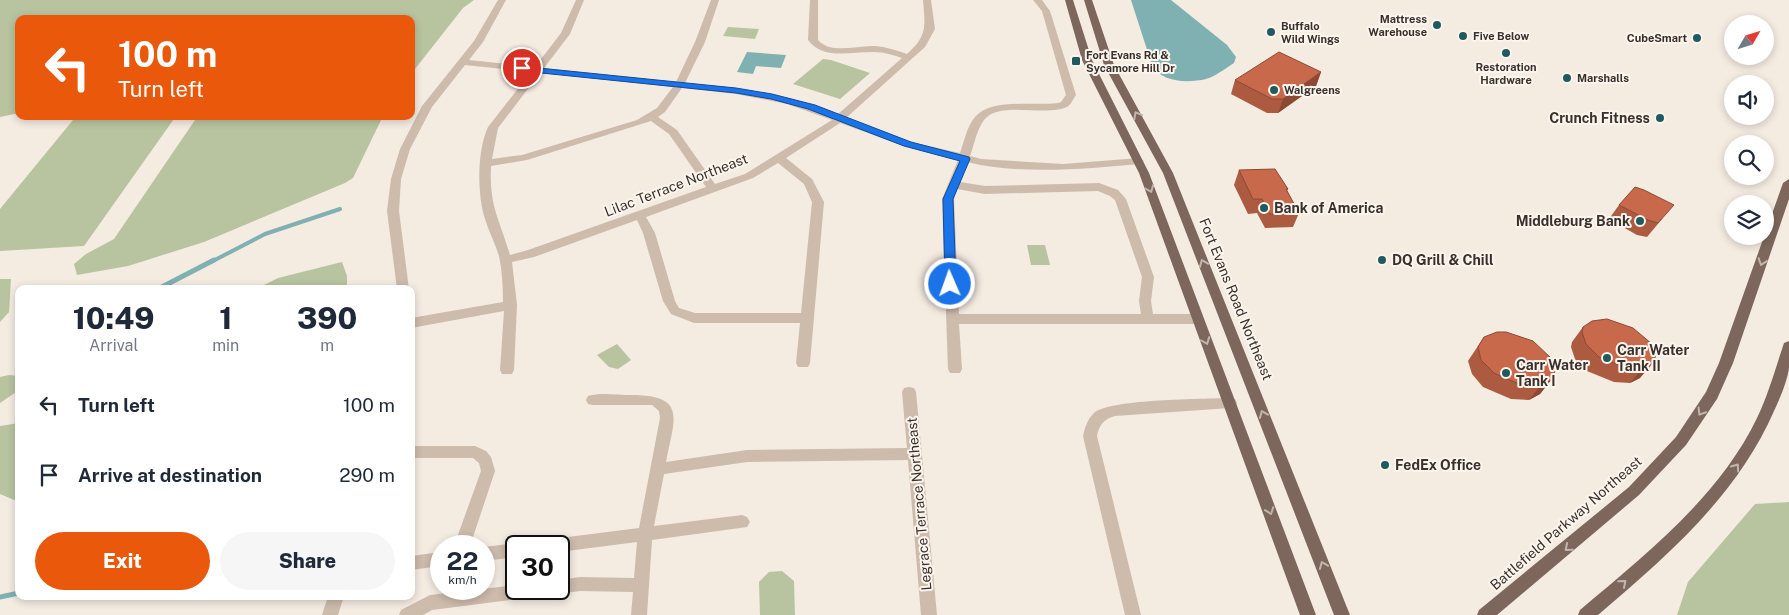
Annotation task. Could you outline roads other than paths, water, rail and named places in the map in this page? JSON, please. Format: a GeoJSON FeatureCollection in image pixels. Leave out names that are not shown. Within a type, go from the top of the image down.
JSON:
{"type":"FeatureCollection","features":[{"type":"Feature","properties":{"kind":"main road"},"geometry":{"type":"LineString","coordinates":[[1069,0],[1087,60],[1139,161],[1308,615]]}},
{"type":"Feature","properties":{"kind":"main road","name":"Fort Evans Road Northeast"},"geometry":{"type":"LineString","coordinates":[[1088,0],[1110,65],[1168,173],[1342,614]]}},
{"type":"Feature","properties":{"kind":"main road","name":"Battlefield Parkway Northeast"},"geometry":{"type":"LineString","coordinates":[[1485,615],[1634,492],[1681,441],[1712,395],[1726,363],[1789,183]]}},
{"type":"Feature","properties":{"kind":"main road"},"geometry":{"type":"LineString","coordinates":[[1586,615],[1679,535],[1714,496],[1760,428],[1772,400],[1789,346]]}},
{"type":"Feature","properties":{"kind":"street"},"geometry":{"type":"LineString","coordinates":[[507,370],[511,305],[506,260],[503,246],[491,220],[486,201],[486,163],[493,127],[569,27],[580,0]]}},
{"type":"Feature","properties":{"kind":"street"},"geometry":{"type":"LineString","coordinates":[[486,163],[523,158],[652,116],[665,105],[677,84],[705,31],[715,0]]}},
{"type":"Feature","properties":{"kind":"street"},"geometry":{"type":"LineString","coordinates":[[814,0],[813,40],[820,47],[834,50],[882,50],[908,57]]}},
{"type":"Feature","properties":{"kind":"street","name":"Lilac Terrace Northeast"},"geometry":{"type":"LineString","coordinates":[[506,260],[530,254],[640,216],[749,176],[811,138],[839,118],[922,45],[930,29],[927,0]]}},
{"type":"Feature","properties":{"kind":"street"},"geometry":{"type":"LineString","coordinates":[[955,369],[948,199],[965,159],[978,120],[987,112],[1005,109],[1052,108],[1065,104],[1069,99],[1070,90],[1046,11],[1038,0]]}},
{"type":"Feature","properties":{"kind":"street"},"geometry":{"type":"LineString","coordinates":[[402,285],[393,211],[396,179],[405,149],[427,106],[478,42],[500,2]]}},
{"type":"Feature","properties":{"kind":"street"},"geometry":{"type":"LineString","coordinates":[[463,62],[677,84],[772,97],[812,107],[908,144],[965,159],[1045,167],[1081,167],[1139,161]]}},
{"type":"Feature","properties":{"kind":"street"},"geometry":{"type":"LineString","coordinates":[[652,116],[673,132],[713,190]]}},
{"type":"Feature","properties":{"kind":"street"},"geometry":{"type":"LineString","coordinates":[[778,158],[803,174],[811,183],[818,202],[804,363]]}},
{"type":"Feature","properties":{"kind":"street"},"geometry":{"type":"LineString","coordinates":[[955,184],[985,190],[1098,187],[1114,193],[1120,199],[1148,277],[1144,301],[1148,320]]}},
{"type":"Feature","properties":{"kind":"street"},"geometry":{"type":"LineString","coordinates":[[640,216],[649,233],[670,301],[675,311],[694,318],[807,318]]}},
{"type":"Feature","properties":{"kind":"street"},"geometry":{"type":"LineString","coordinates":[[415,322],[511,305]]}},
{"type":"Feature","properties":{"kind":"street"},"geometry":{"type":"LineString","coordinates":[[952,319],[1198,319]]}},
{"type":"Feature","properties":{"kind":"street","name":"Legrace Terrace Northeast"},"geometry":{"type":"LineString","coordinates":[[909,392],[929,615]]}},
{"type":"Feature","properties":{"kind":"street"},"geometry":{"type":"LineString","coordinates":[[593,400],[652,400],[662,402],[666,409],[667,418],[645,535],[639,615]]}},
{"type":"Feature","properties":{"kind":"street"},"geometry":{"type":"LineString","coordinates":[[1133,615],[1090,436],[1091,427],[1096,419],[1104,413],[1115,410],[1230,403]]}},
{"type":"Feature","properties":{"kind":"street"},"geometry":{"type":"LineString","coordinates":[[415,452],[475,452],[483,456],[488,463],[488,471],[466,535]]}},
{"type":"Feature","properties":{"kind":"street"},"geometry":{"type":"LineString","coordinates":[[657,469],[747,456],[914,454]]}},
{"type":"Feature","properties":{"kind":"street"},"geometry":{"type":"LineString","coordinates":[[570,544],[742,522]]}},
{"type":"Feature","properties":{"kind":"street"},"geometry":{"type":"LineString","coordinates":[[415,562],[430,560]]}},
{"type":"Feature","properties":{"kind":"street"},"geometry":{"type":"LineString","coordinates":[[570,585],[640,585]]}},
{"type":"Feature","properties":{"kind":"street"},"geometry":{"type":"LineString","coordinates":[[407,615],[430,603],[505,594]]}},
{"type":"Feature","properties":{"kind":"street"},"geometry":{"type":"LineString","coordinates":[[330,615],[335,600]]}},
{"type":"Feature","properties":{"kind":"water"},"geometry":{"type":"Polygon","coordinates":[[[1131,0],[1171,0],[1227,45],[1236,57],[1234,63],[1206,79],[1184,81],[1162,75],[1152,65],[1131,0]]]}},
{"type":"Feature","properties":{"kind":"water"},"geometry":{"type":"Polygon","coordinates":[[[747,52],[786,55],[781,68],[756,66],[753,74],[737,72],[747,52]]]}},
{"type":"Feature","properties":{"kind":"waterway"},"geometry":{"type":"LineString","coordinates":[[211,262],[265,234],[340,209]]}},
{"type":"Feature","properties":{"kind":"waterway"},"geometry":{"type":"LineString","coordinates":[[166,285],[214,260]]}},
{"type":"Feature","properties":{"kind":"waterway"},"geometry":{"type":"LineString","coordinates":[[0,597],[15,594]]}},
{"type":"Feature","properties":{"kind":"place","name":"Mattress Warehouse"},"geometry":{"type":"Point","coordinates":[1437,25]}},
{"type":"Feature","properties":{"kind":"place","name":"Buffalo Wild Wings"},"geometry":{"type":"Point","coordinates":[1271,32]}},
{"type":"Feature","properties":{"kind":"place","name":"Five Below"},"geometry":{"type":"Point","coordinates":[1463,36]}},
{"type":"Feature","properties":{"kind":"place","name":"CubeSmart"},"geometry":{"type":"Point","coordinates":[1697,38]}},
{"type":"Feature","properties":{"kind":"place","name":"Restoration Hardware"},"geometry":{"type":"Point","coordinates":[1506,53]}},
{"type":"Feature","properties":{"kind":"place","name":"Fort Evans Rd & Sycamore Hill Dr"},"geometry":{"type":"Point","coordinates":[1076,61]}},
{"type":"Feature","properties":{"kind":"place","name":"Marshalls"},"geometry":{"type":"Point","coordinates":[1567,78]}},
{"type":"Feature","properties":{"kind":"place","name":"Walgreens"},"geometry":{"type":"Point","coordinates":[1274,90]}},
{"type":"Feature","properties":{"kind":"place","name":"Crunch Fitness"},"geometry":{"type":"Point","coordinates":[1660,118]}},
{"type":"Feature","properties":{"kind":"place","name":"Bank of America"},"geometry":{"type":"Point","coordinates":[1264,208]}},
{"type":"Feature","properties":{"kind":"place","name":"Middleburg Bank"},"geometry":{"type":"Point","coordinates":[1640,221]}},
{"type":"Feature","properties":{"kind":"place","name":"DQ Grill & Chill"},"geometry":{"type":"Point","coordinates":[1382,260]}},
{"type":"Feature","properties":{"kind":"place","name":"Carr Water Tank II"},"geometry":{"type":"Point","coordinates":[1607,358]}},
{"type":"Feature","properties":{"kind":"place","name":"Carr Water Tank I"},"geometry":{"type":"Point","coordinates":[1506,373]}},
{"type":"Feature","properties":{"kind":"place","name":"FedEx Office"},"geometry":{"type":"Point","coordinates":[1385,465]}}]}
